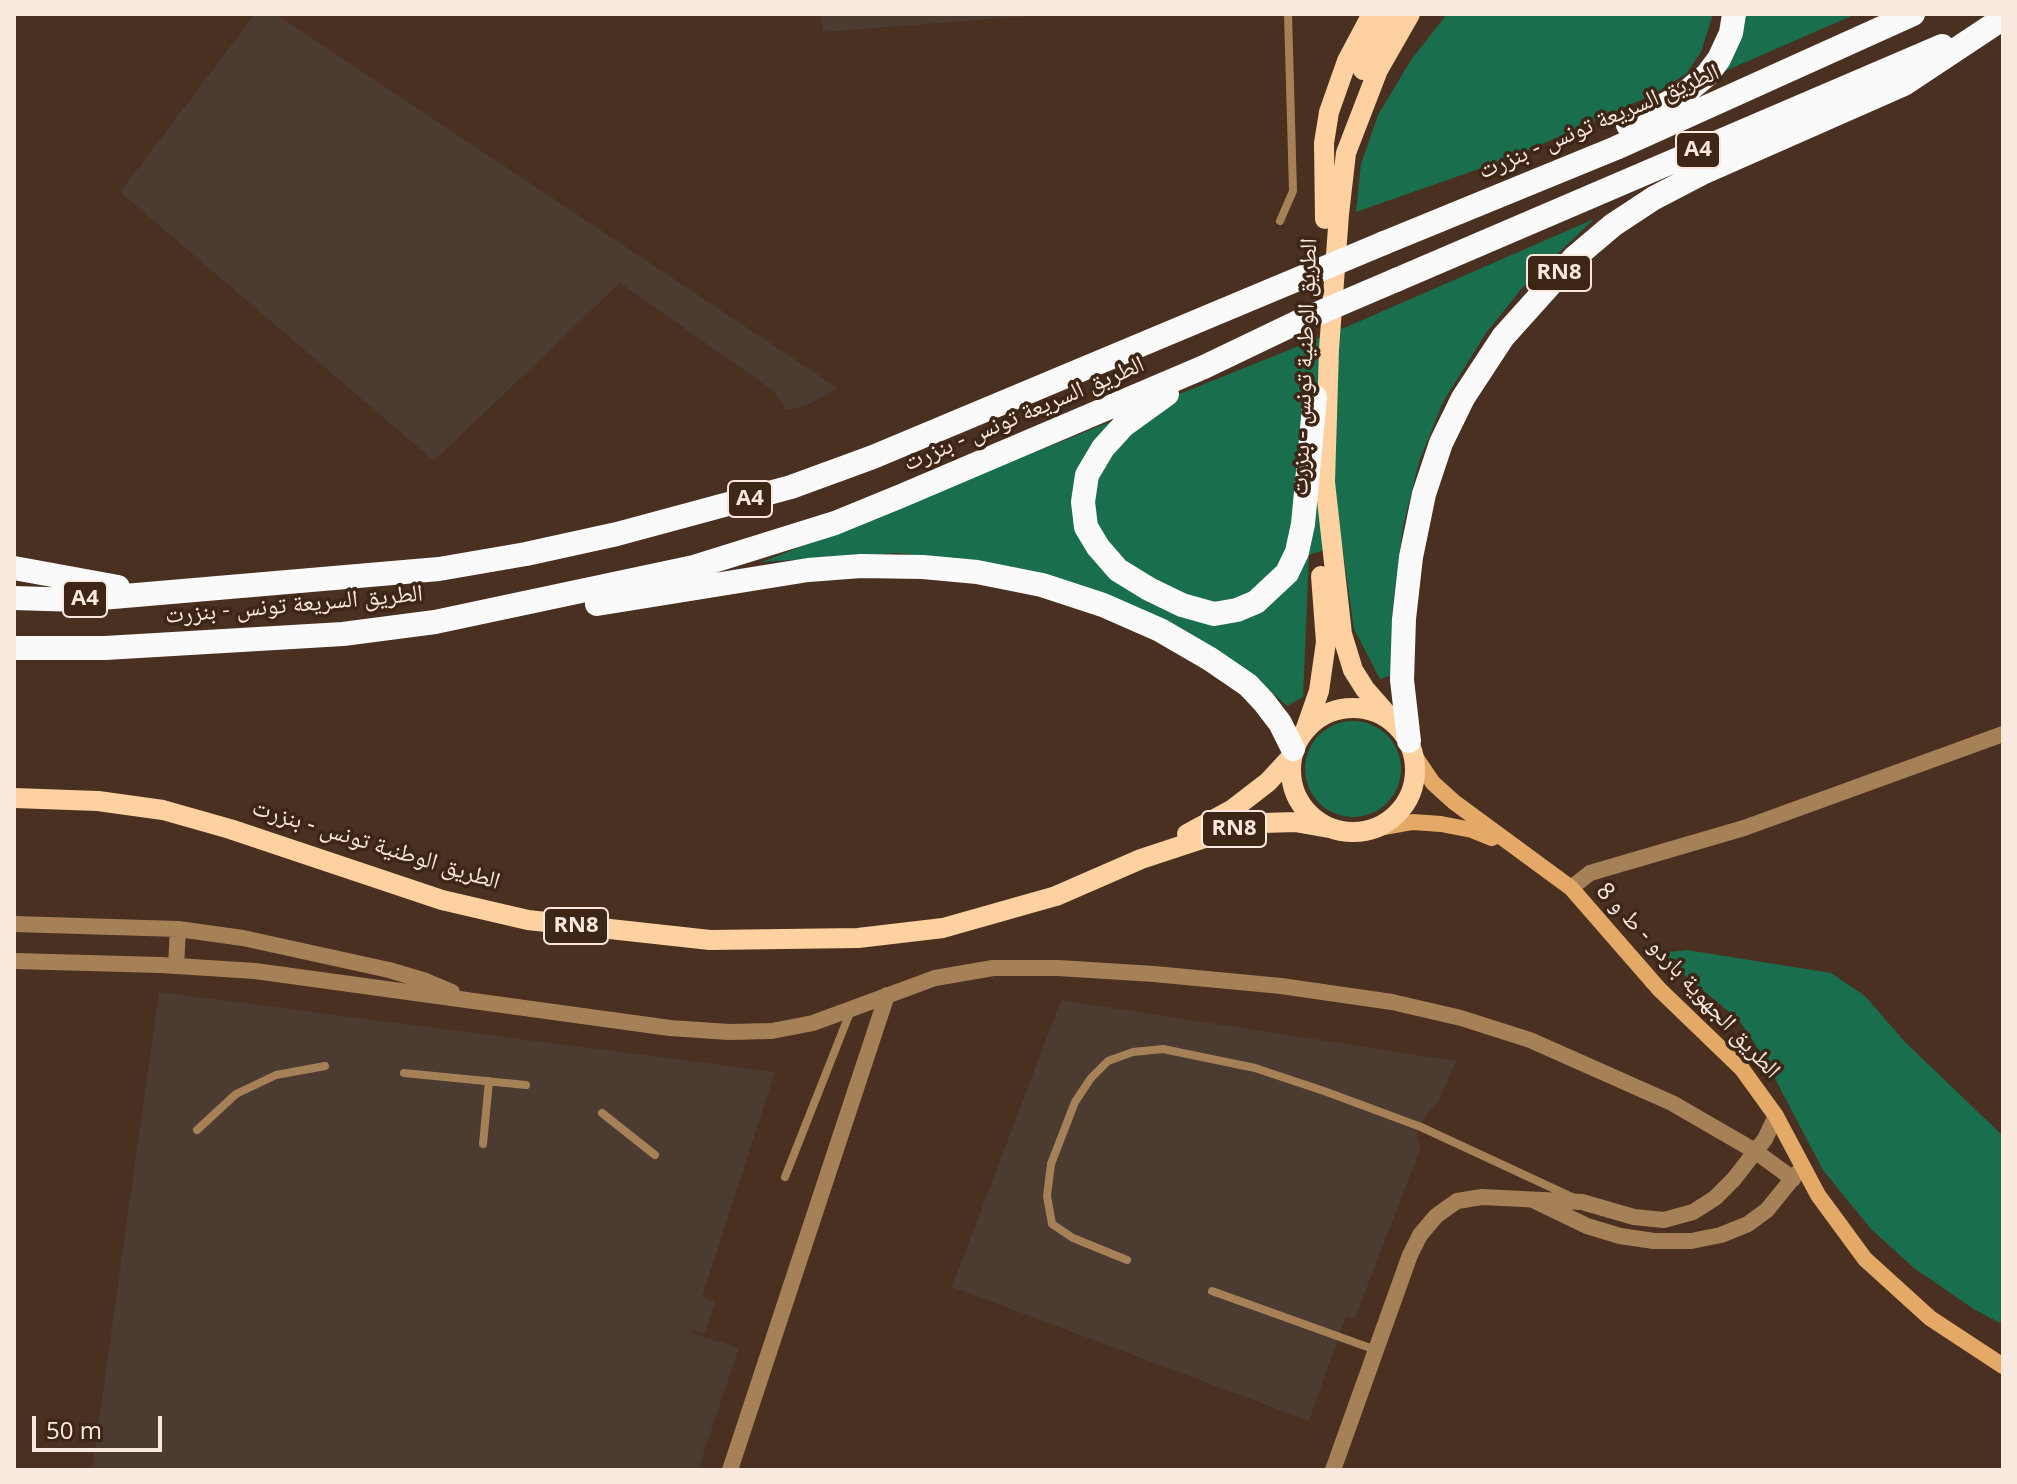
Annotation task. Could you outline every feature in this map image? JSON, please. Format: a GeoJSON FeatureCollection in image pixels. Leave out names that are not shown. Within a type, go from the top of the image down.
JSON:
{"type":"FeatureCollection","features":[{"type":"Feature","properties":{"kind":"highway"},"geometry":{"type":"LineString","coordinates":[[1492,198],[1653,114],[1684,94],[1707,75],[1719,59],[1731,33],[1734,14]]}},
{"type":"Feature","properties":{"kind":"highway","name":"الطريق السريعة تونس - بنزرت"},"geometry":{"type":"LineString","coordinates":[[14,598],[78,600],[439,569],[526,554],[703,512],[791,487],[873,457],[1616,148],[1913,14]]}},
{"type":"Feature","properties":{"kind":"highway","name":"الطريق السريعة تونس - بنزرت"},"geometry":{"type":"LineString","coordinates":[[14,648],[105,648],[240,642],[343,634],[435,622],[694,567],[820,528],[1204,367],[1300,321],[2001,20]]}},
{"type":"Feature","properties":{"kind":"highway","name":"RN8"},"geometry":{"type":"LineString","coordinates":[[1411,748],[1402,680],[1404,619],[1411,557],[1424,494],[1441,443],[1463,398],[1503,337],[1574,258],[1613,225],[1654,198],[1702,173],[1904,84],[2001,20]]}},
{"type":"Feature","properties":{"kind":"highway"},"geometry":{"type":"LineString","coordinates":[[1204,367],[1124,425],[1103,448],[1087,475],[1083,502],[1086,527],[1118,570],[1182,605],[1214,614],[1237,610],[1256,602],[1287,573],[1297,552],[1303,524],[1315,397]]}},
{"type":"Feature","properties":{"kind":"highway"},"geometry":{"type":"LineString","coordinates":[[435,622],[599,604],[808,570],[861,566],[977,572],[1042,585],[1103,605],[1160,630],[1248,685],[1297,744]]}},
{"type":"Feature","properties":{"kind":"highway"},"geometry":{"type":"LineString","coordinates":[[14,568],[156,592]]}},
{"type":"Feature","properties":{"kind":"main road"},"geometry":{"type":"LineString","coordinates":[[1325,219],[1324,143],[1329,112],[1347,61],[1372,14]]}},
{"type":"Feature","properties":{"kind":"main road","name":"الطريق الوطنية تونس - بنزرت"},"geometry":{"type":"LineString","coordinates":[[1329,828],[1308,813],[1293,791],[1290,773],[1297,744],[1319,691],[1326,642],[1313,484],[1325,219],[1334,148],[1346,111],[1365,66],[1393,14]]}},
{"type":"Feature","properties":{"kind":"main road","name":"الطريق الوطنية تونس - بنزرت"},"geometry":{"type":"LineString","coordinates":[[1410,14],[1378,70],[1346,153],[1329,349],[1325,482],[1342,634],[1359,679],[1411,748]]}},
{"type":"Feature","properties":{"kind":"main road","name":"الطريق الوطنية تونس - بنزرت"},"geometry":{"type":"LineString","coordinates":[[14,798],[98,801],[163,810],[230,829],[442,900],[528,920],[710,940],[858,938],[943,928],[1056,896],[1141,859],[1233,809],[1268,782],[1320,716],[1338,709],[1357,707],[1376,711],[1393,721]]}},
{"type":"Feature","properties":{"kind":"main road","name":"RN8"},"geometry":{"type":"LineString","coordinates":[[1374,829],[1390,820],[1403,807],[1412,791],[1416,773],[1411,748]]}},
{"type":"Feature","properties":{"kind":"main road","name":"الطريق الجهوية باردو - ط و 8"},"geometry":{"type":"LineString","coordinates":[[1411,748],[1433,783],[1571,888],[1659,989],[1742,1069],[1776,1116],[1797,1173],[1865,1259],[1930,1318],[2003,1366]]}},
{"type":"Feature","properties":{"kind":"main road","name":"الطريق الوطنية تونس - بنزرت"},"geometry":{"type":"LineString","coordinates":[[1141,859],[1229,830],[1263,823],[1295,822],[1344,832],[1374,829]]}},
{"type":"Feature","properties":{"kind":"main road","name":"الطريق الجهوية باردو - ط و 8"},"geometry":{"type":"LineString","coordinates":[[1374,829],[1413,822],[1441,824],[1472,830],[1515,848]]}},
{"type":"Feature","properties":{"kind":"street"},"geometry":{"type":"LineString","coordinates":[[1571,888],[1590,873],[1744,828],[2003,734]]}},
{"type":"Feature","properties":{"kind":"street"},"geometry":{"type":"LineString","coordinates":[[14,924],[178,929],[243,938],[389,970],[426,981],[468,999]]}},
{"type":"Feature","properties":{"kind":"street"},"geometry":{"type":"LineString","coordinates":[[176,966],[178,929]]}},
{"type":"Feature","properties":{"kind":"street"},"geometry":{"type":"LineString","coordinates":[[14,961],[255,971],[670,1028],[729,1032],[772,1031],[799,1026],[935,978],[993,968],[1058,968],[1281,986],[1392,1002],[1461,1018],[1530,1040],[1672,1103],[1797,1173],[1767,1210],[1748,1224],[1721,1235],[1691,1241],[1654,1241],[1620,1236],[1587,1226],[1532,1199]]}},
{"type":"Feature","properties":{"kind":"street"},"geometry":{"type":"LineString","coordinates":[[730,1470],[887,995]]}},
{"type":"Feature","properties":{"kind":"street"},"geometry":{"type":"LineString","coordinates":[[1333,1470],[1410,1255],[1420,1235],[1436,1216],[1457,1201],[1482,1197],[1582,1202],[1634,1217],[1664,1220],[1693,1212],[1715,1198],[1755,1151],[1776,1116]]}},
{"type":"Feature","properties":{"kind":"lane"},"geometry":{"type":"LineString","coordinates":[[1280,221],[1293,191],[1288,14]]}},
{"type":"Feature","properties":{"kind":"lane"},"geometry":{"type":"LineString","coordinates":[[785,1177],[851,1009]]}},
{"type":"Feature","properties":{"kind":"lane"},"geometry":{"type":"LineString","coordinates":[[1127,1260],[1073,1238],[1052,1224],[1047,1196],[1051,1164],[1075,1102],[1091,1078],[1108,1061],[1133,1052],[1163,1049],[1255,1068],[1324,1091],[1421,1127],[1582,1202]]}},
{"type":"Feature","properties":{"kind":"lane"},"geometry":{"type":"LineString","coordinates":[[197,1130],[236,1094],[276,1075],[325,1066]]}},
{"type":"Feature","properties":{"kind":"lane"},"geometry":{"type":"LineString","coordinates":[[404,1073],[526,1085]]}},
{"type":"Feature","properties":{"kind":"lane"},"geometry":{"type":"LineString","coordinates":[[483,1144],[489,1081]]}},
{"type":"Feature","properties":{"kind":"lane"},"geometry":{"type":"LineString","coordinates":[[602,1113],[655,1155]]}},
{"type":"Feature","properties":{"kind":"lane"},"geometry":{"type":"LineString","coordinates":[[1212,1291],[1376,1350]]}},
{"type":"Feature","properties":{"kind":"shaded area"},"geometry":{"type":"Polygon","coordinates":[[[255,14],[276,14],[838,388],[808,405],[787,410],[775,392],[620,283],[434,461],[120,192],[255,14]]]}},
{"type":"Feature","properties":{"kind":"shaded area"},"geometry":{"type":"Polygon","coordinates":[[[821,14],[1031,14],[1031,16],[823,32],[821,14]]]}},
{"type":"Feature","properties":{"kind":"shaded area"},"geometry":{"type":"Polygon","coordinates":[[[159,992],[775,1072],[702,1297],[715,1302],[705,1334],[692,1330],[691,1333],[739,1348],[698,1470],[92,1470],[159,992]]]}},
{"type":"Feature","properties":{"kind":"shaded area"},"geometry":{"type":"Polygon","coordinates":[[[1061,1000],[1456,1061],[1439,1101],[1427,1113],[1417,1135],[1421,1147],[1355,1318],[1346,1316],[1309,1421],[952,1287],[1061,1000]]]}},
{"type":"Feature","properties":{"kind":"green space"},"geometry":{"type":"Polygon","coordinates":[[[1447,14],[1713,14],[1701,52],[1686,74],[1652,95],[1513,157],[1356,212],[1361,164],[1378,115],[1411,60],[1447,14]]]}},
{"type":"Feature","properties":{"kind":"green space"},"geometry":{"type":"Polygon","coordinates":[[[1737,14],[1856,14],[1716,75],[1737,14]]]}},
{"type":"Feature","properties":{"kind":"green space"},"geometry":{"type":"Polygon","coordinates":[[[1594,219],[1522,288],[1486,333],[1443,402],[1419,462],[1403,527],[1392,614],[1392,675],[1380,679],[1354,629],[1342,544],[1309,555],[1303,697],[1287,706],[1260,682],[1017,569],[898,553],[762,562],[1351,325],[1594,219]]]}},
{"type":"Feature","properties":{"kind":"green space"},"geometry":{"type":"Polygon","coordinates":[[[1353,721],[1371,724],[1387,735],[1398,751],[1401,769],[1398,787],[1387,803],[1371,814],[1353,817],[1335,814],[1319,803],[1308,787],[1305,769],[1308,751],[1319,735],[1335,724],[1353,721]]]}},
{"type":"Feature","properties":{"kind":"green space"},"geometry":{"type":"Polygon","coordinates":[[[1687,950],[1831,973],[1865,996],[1905,1042],[2003,1136],[2003,1316],[2000,1323],[1975,1310],[1914,1268],[1871,1229],[1823,1170],[1763,1056],[1739,1020],[1658,953],[1687,950]]]}}]}
